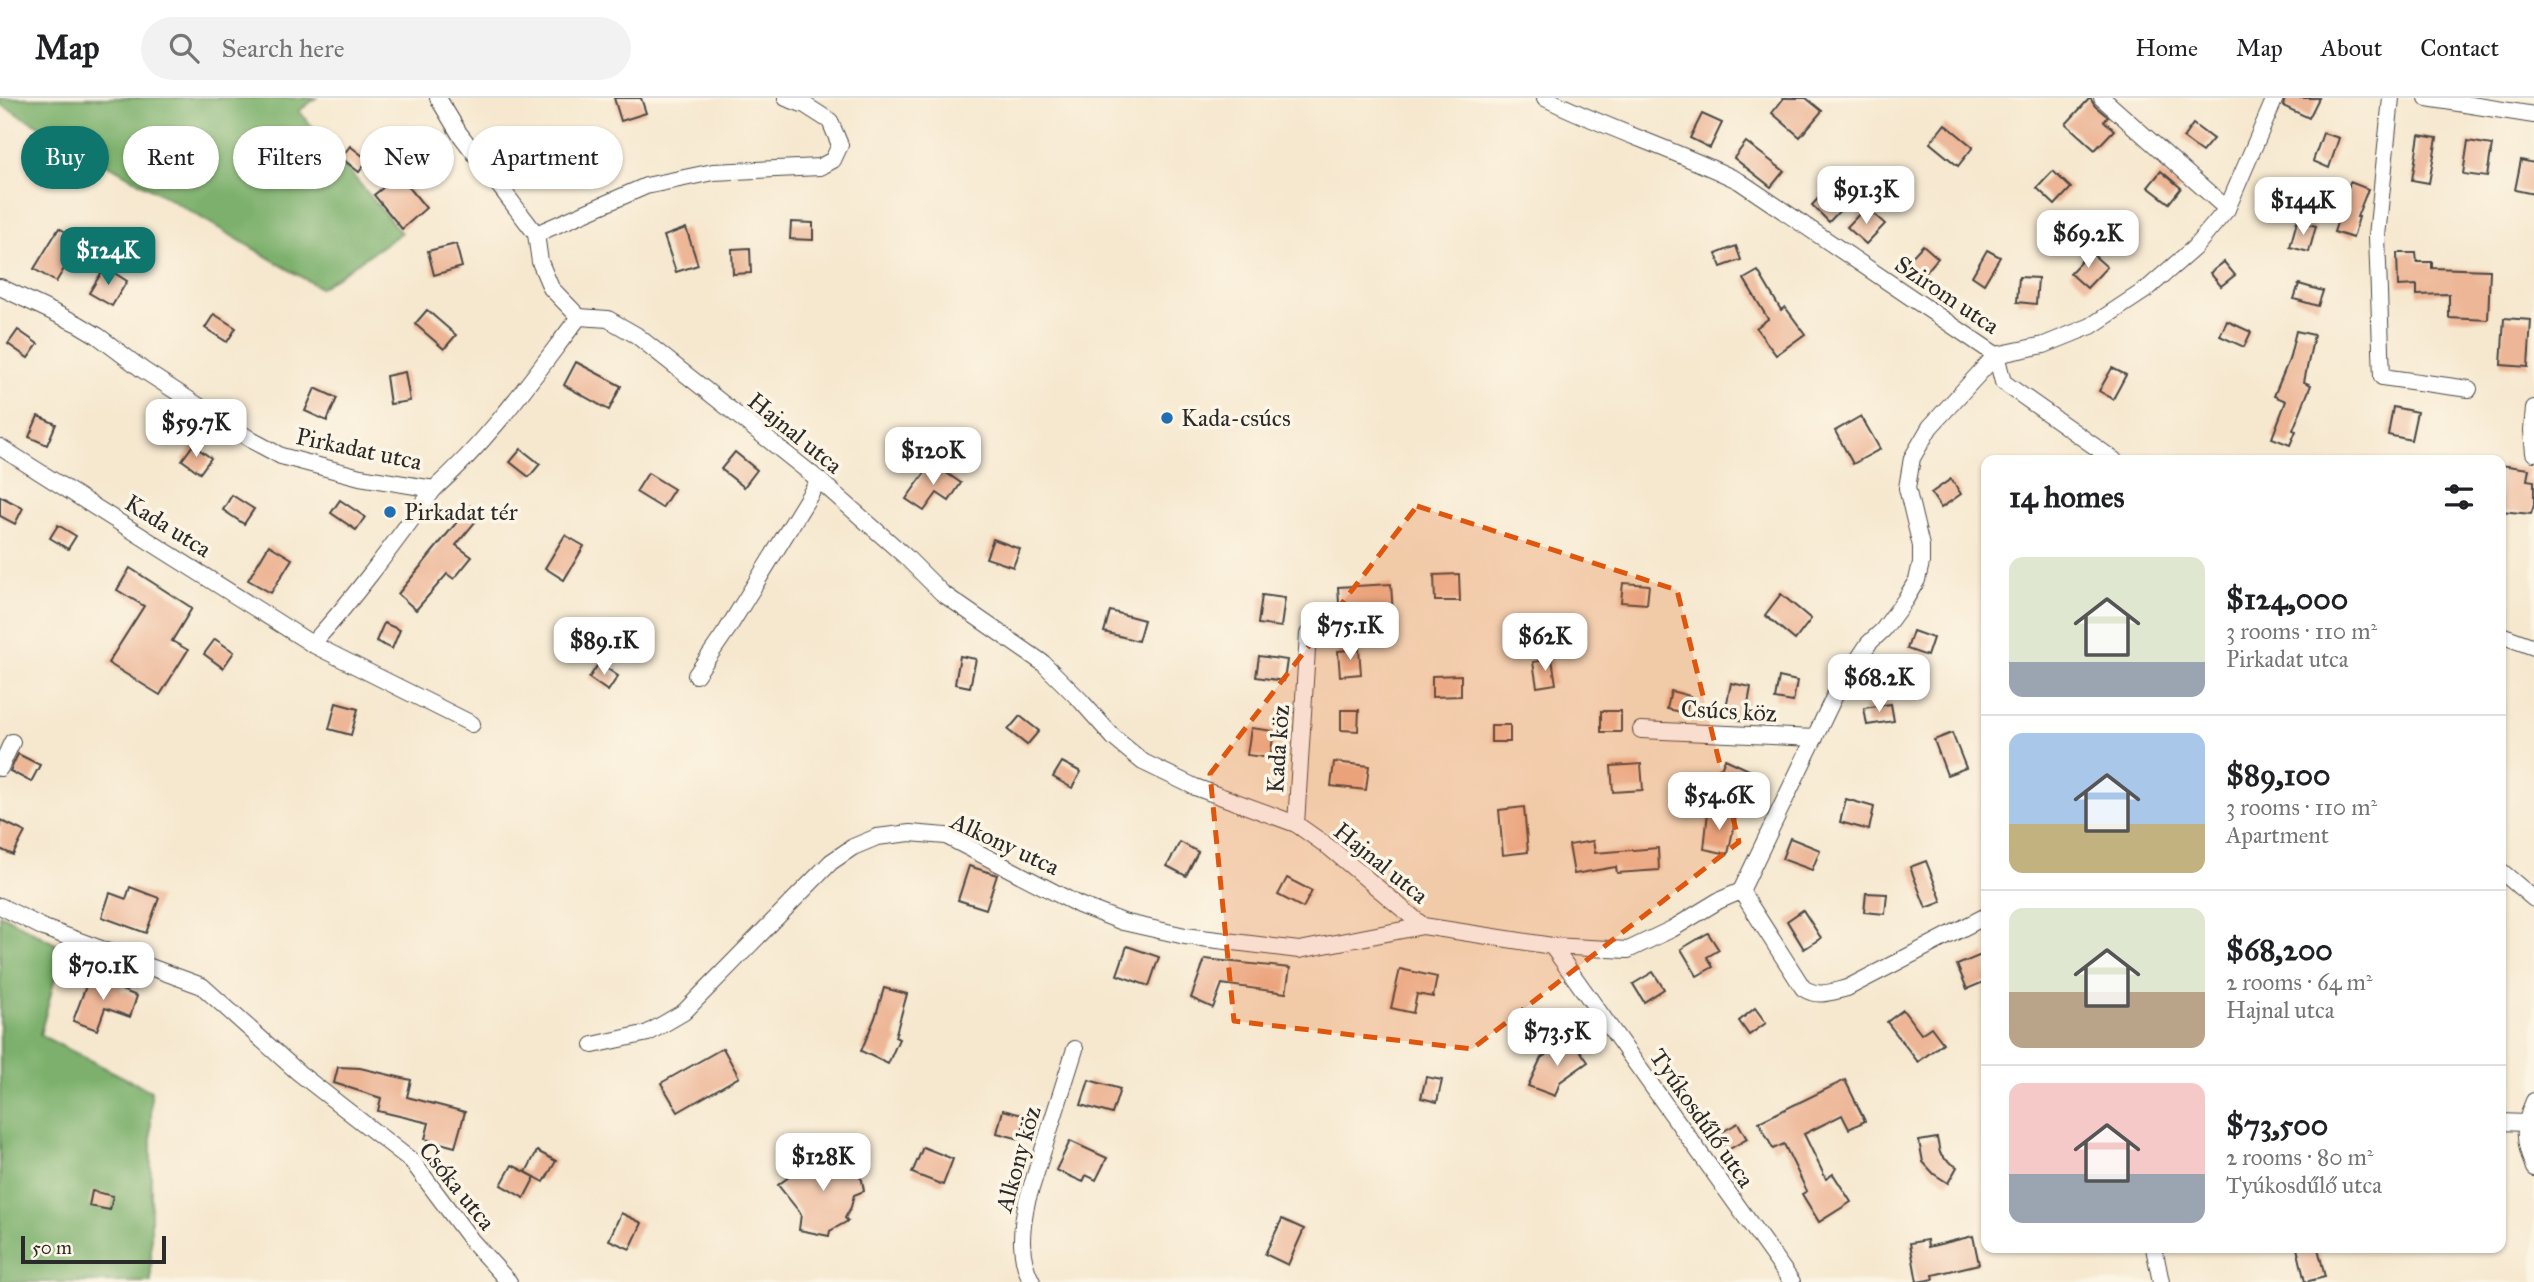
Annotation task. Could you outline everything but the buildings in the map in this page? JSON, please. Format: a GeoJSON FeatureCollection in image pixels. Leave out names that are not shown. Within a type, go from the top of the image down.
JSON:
{"type":"FeatureCollection","features":[{"type":"Feature","properties":{"kind":"street"},"geometry":{"type":"LineString","coordinates":[[438,98],[459,133],[536,234],[540,262],[551,288],[579,317]]}},
{"type":"Feature","properties":{"kind":"street"},"geometry":{"type":"LineString","coordinates":[[536,234],[646,186],[713,172],[820,167],[833,160],[840,145],[830,121],[805,105],[786,98]]}},
{"type":"Feature","properties":{"kind":"street","name":"Szirom utca"},"geometry":{"type":"LineString","coordinates":[[1545,98],[1606,126],[1693,159],[1739,181],[1996,355],[2003,382],[2107,455]]}},
{"type":"Feature","properties":{"kind":"street"},"geometry":{"type":"LineString","coordinates":[[2102,98],[2227,209]]}},
{"type":"Feature","properties":{"kind":"street"},"geometry":{"type":"LineString","coordinates":[[1981,919],[1847,988],[1812,994],[1803,988],[1741,891],[1836,693],[1869,643],[1890,620],[1917,580],[1922,563],[1921,547],[1907,488],[1912,458],[1930,427],[1996,355],[2045,345],[2091,326],[2147,289],[2194,248],[2227,209],[2275,98]]}},
{"type":"Feature","properties":{"kind":"street"},"geometry":{"type":"LineString","coordinates":[[2391,98],[2377,236],[2382,377],[2469,389]]}},
{"type":"Feature","properties":{"kind":"street"},"geometry":{"type":"LineString","coordinates":[[2427,98],[2534,115]]}},
{"type":"Feature","properties":{"kind":"street","name":"Pirkadat utca"},"geometry":{"type":"LineString","coordinates":[[0,288],[99,336],[142,370],[281,456],[360,477],[434,489],[461,465],[492,431],[579,317]]}},
{"type":"Feature","properties":{"kind":"street","name":"Hajnal utca"},"geometry":{"type":"LineString","coordinates":[[579,317],[608,319],[636,335],[819,480],[942,593],[1043,663],[1114,738],[1143,762],[1195,786],[1296,824],[1330,848],[1423,926],[1552,946],[1628,950],[1741,891]]}},
{"type":"Feature","properties":{"kind":"street"},"geometry":{"type":"LineString","coordinates":[[2534,408],[2534,453]]}},
{"type":"Feature","properties":{"kind":"street","name":"Kada utca"},"geometry":{"type":"LineString","coordinates":[[0,447],[312,644],[472,724]]}},
{"type":"Feature","properties":{"kind":"street"},"geometry":{"type":"LineString","coordinates":[[696,675],[727,630],[819,480]]}},
{"type":"Feature","properties":{"kind":"street"},"geometry":{"type":"LineString","coordinates":[[312,644],[374,571],[434,489]]}},
{"type":"Feature","properties":{"kind":"street","name":"Kada köz"},"geometry":{"type":"LineString","coordinates":[[1296,824],[1308,634]]}},
{"type":"Feature","properties":{"kind":"street"},"geometry":{"type":"LineString","coordinates":[[2506,637],[2534,647]]}},
{"type":"Feature","properties":{"kind":"street","name":"Csúcs köz"},"geometry":{"type":"LineString","coordinates":[[1641,730],[1815,738]]}},
{"type":"Feature","properties":{"kind":"street"},"geometry":{"type":"LineString","coordinates":[[0,768],[12,742]]}},
{"type":"Feature","properties":{"kind":"street","name":"Alkony utca"},"geometry":{"type":"LineString","coordinates":[[593,1045],[648,1033],[684,1012],[831,862],[853,847],[877,837],[910,833],[946,836],[1079,905],[1123,922],[1185,936],[1299,950],[1423,926]]}},
{"type":"Feature","properties":{"kind":"street"},"geometry":{"type":"LineString","coordinates":[[2506,876],[2534,899]]}},
{"type":"Feature","properties":{"kind":"street","name":"Csóka utca"},"geometry":{"type":"LineString","coordinates":[[0,906],[44,928],[202,986],[299,1073],[412,1161],[471,1240],[509,1282]]}},
{"type":"Feature","properties":{"kind":"street","name":"Tyúkosdűlő utca"},"geometry":{"type":"LineString","coordinates":[[1552,946],[1792,1282]]}},
{"type":"Feature","properties":{"kind":"street","name":"Alkony köz"},"geometry":{"type":"LineString","coordinates":[[1032,1282],[1025,1269],[1021,1248],[1027,1201],[1075,1049]]}},
{"type":"Feature","properties":{"kind":"street"},"geometry":{"type":"LineString","coordinates":[[2534,1101],[2524,1133],[2534,1168]]}},
{"type":"Feature","properties":{"kind":"street"},"geometry":{"type":"LineString","coordinates":[[2506,1122],[2525,1123]]}},
{"type":"Feature","properties":{"kind":"street"},"geometry":{"type":"LineString","coordinates":[[2155,1253],[2161,1282]]}},
{"type":"Feature","properties":{"kind":"highlighted area"},"geometry":{"type":"Polygon","coordinates":[[[1417,506],[1677,590],[1739,842],[1472,1049],[1234,1021],[1210,774],[1417,506]]]}},
{"type":"Feature","properties":{"kind":"green space"},"geometry":{"type":"Polygon","coordinates":[[[0,98],[316,98],[299,111],[312,126],[233,126],[233,189],[346,189],[346,167],[360,184],[360,189],[364,189],[401,233],[320,288],[151,189],[219,189],[219,126],[123,126],[123,173],[109,165],[109,126],[39,126],[0,104],[0,98]]]}},
{"type":"Feature","properties":{"kind":"green space"},"geometry":{"type":"Polygon","coordinates":[[[0,914],[63,948],[40,1035],[151,1091],[151,1282],[0,1282],[0,914]]]}},
{"type":"Feature","properties":{"kind":"place","name":"Kada-csúcs"},"geometry":{"type":"Point","coordinates":[1167,418]}},
{"type":"Feature","properties":{"kind":"place","name":"Pirkadat tér"},"geometry":{"type":"Point","coordinates":[390,512]}}]}
